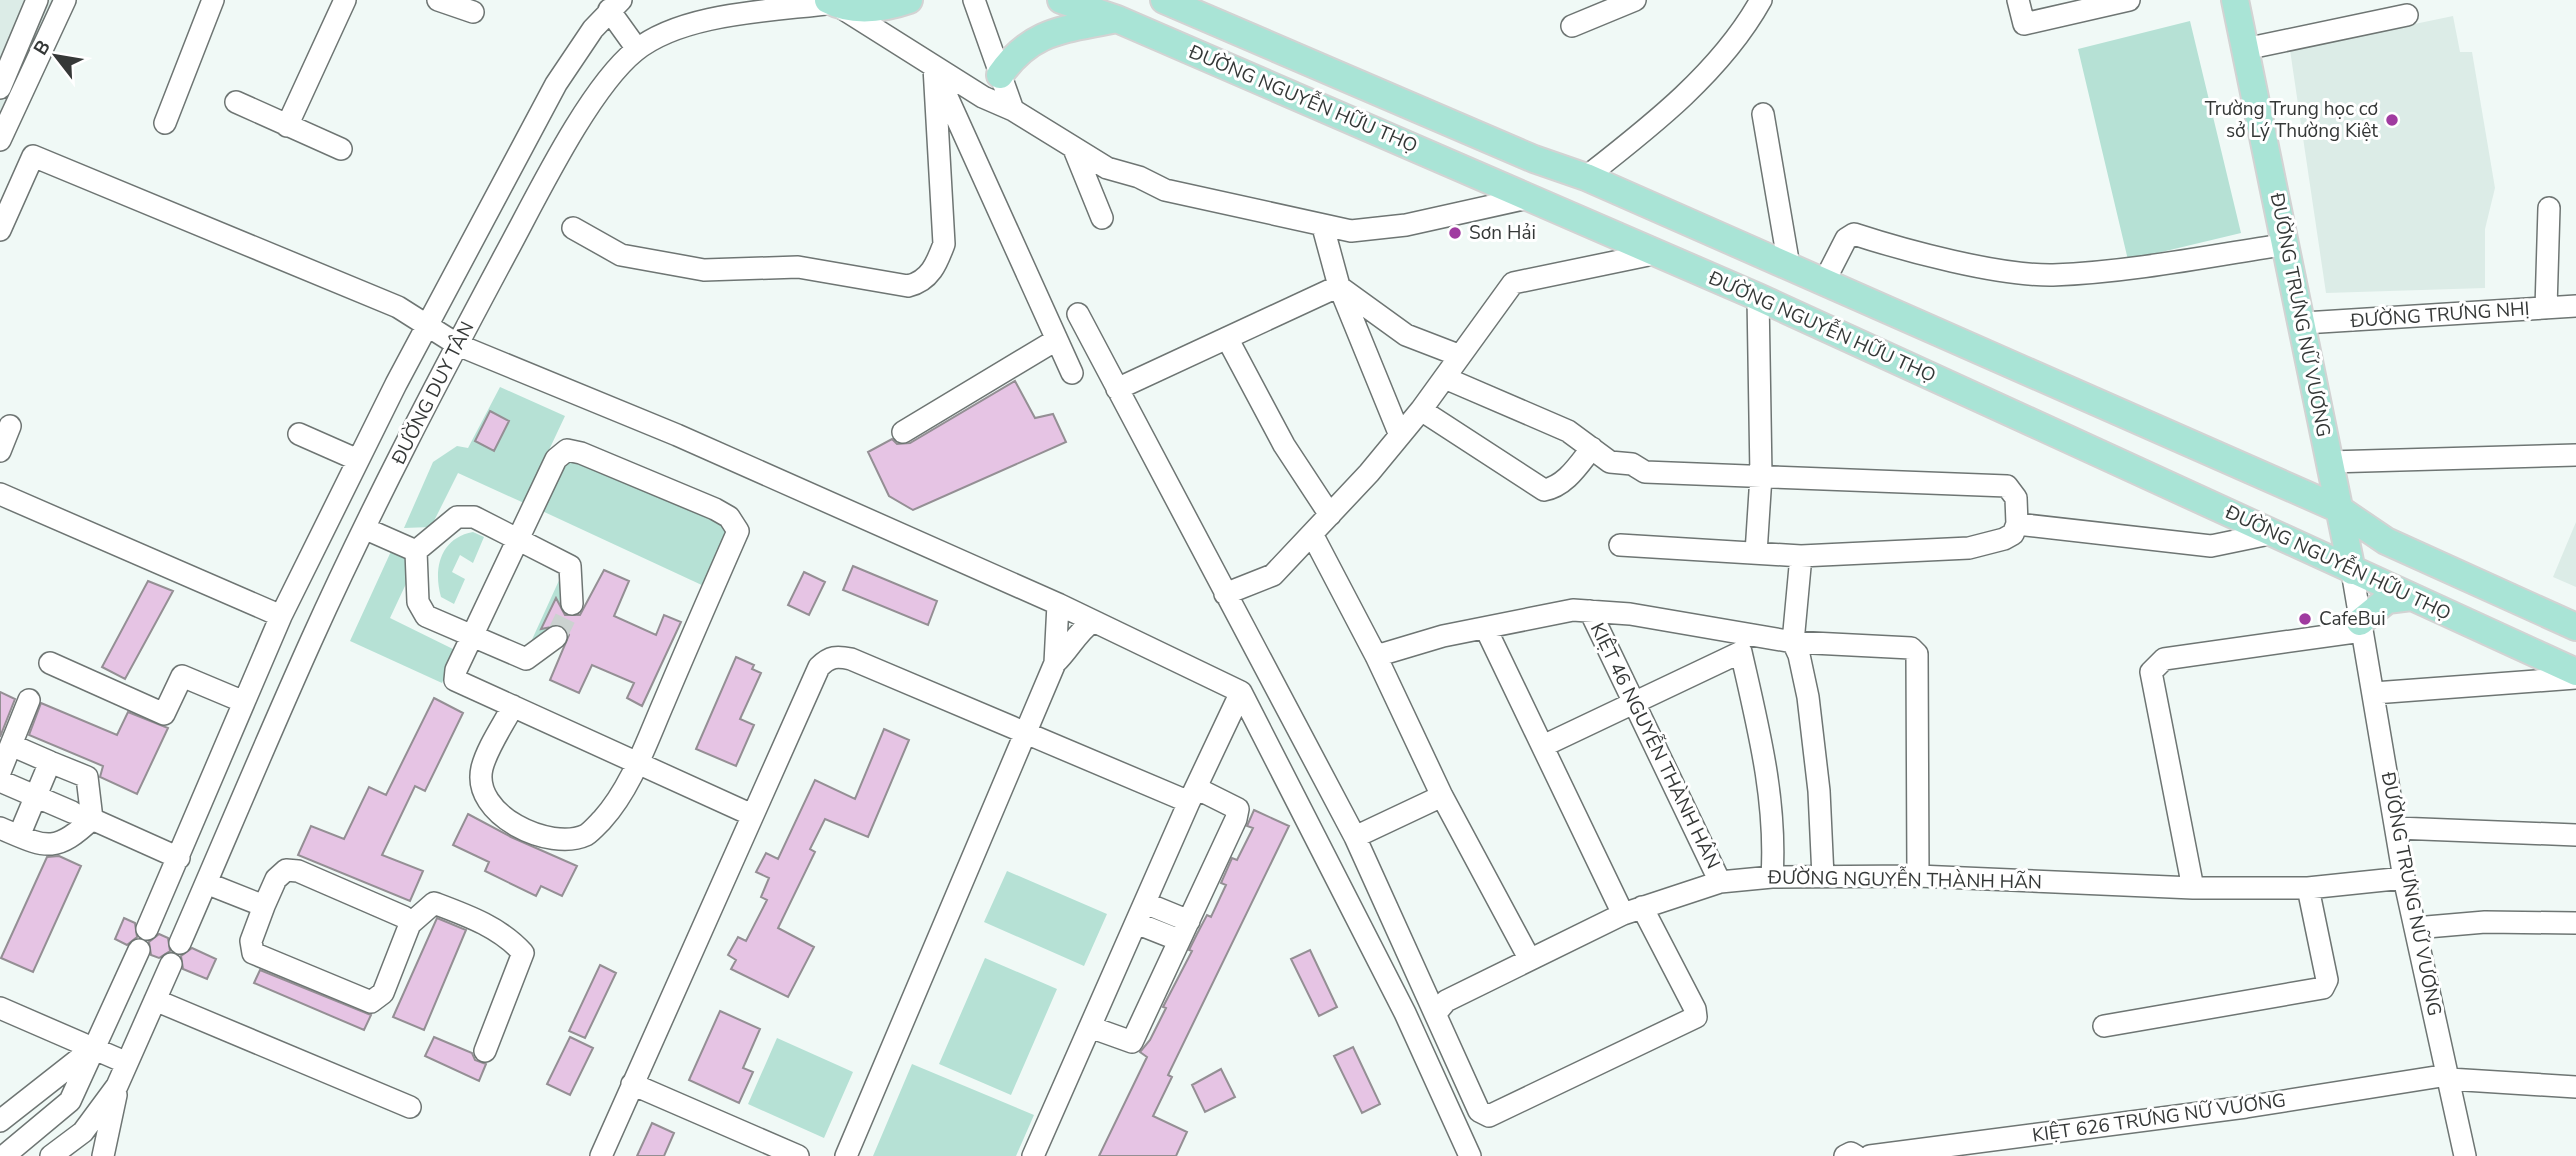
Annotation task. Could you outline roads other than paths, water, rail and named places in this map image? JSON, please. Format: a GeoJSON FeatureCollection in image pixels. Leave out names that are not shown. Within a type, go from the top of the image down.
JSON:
{"type":"FeatureCollection","features":[{"type":"Feature","properties":{"kind":"main road"},"geometry":{"type":"LineString","coordinates":[[831,1],[861,8],[890,7],[909,0]]}},
{"type":"Feature","properties":{"kind":"main road","name":"ĐƯỜNG NGUYỄN HỮU THỌ"},"geometry":{"type":"LineString","coordinates":[[1061,0],[1117,19],[1758,297],[2576,672]]}},
{"type":"Feature","properties":{"kind":"main road","name":"ĐƯỜNG NGUYỄN HỮU THỌ"},"geometry":{"type":"LineString","coordinates":[[1164,0],[1534,159],[1586,177],[2283,484],[2339,509],[2386,541],[2576,626]]}},
{"type":"Feature","properties":{"kind":"main road","name":"ĐƯỜNG TRƯNG NỮ VƯƠNG"},"geometry":{"type":"LineString","coordinates":[[2235,0],[2304,323],[2329,465],[2352,571]]}},
{"type":"Feature","properties":{"kind":"main road"},"geometry":{"type":"LineString","coordinates":[[1000,75],[1015,53],[1036,38],[1117,19]]}},
{"type":"Feature","properties":{"kind":"main road"},"geometry":{"type":"LineString","coordinates":[[2283,484],[2308,480],[2329,465]]}},
{"type":"Feature","properties":{"kind":"main road"},"geometry":{"type":"LineString","coordinates":[[2361,626],[2387,600],[2411,597]]}},
{"type":"Feature","properties":{"kind":"street"},"geometry":{"type":"LineString","coordinates":[[0,88],[37,0]]}},
{"type":"Feature","properties":{"kind":"street"},"geometry":{"type":"LineString","coordinates":[[0,140],[65,0]]}},
{"type":"Feature","properties":{"kind":"street"},"geometry":{"type":"LineString","coordinates":[[165,123],[214,0]]}},
{"type":"Feature","properties":{"kind":"street"},"geometry":{"type":"LineString","coordinates":[[287,126],[345,0]]}},
{"type":"Feature","properties":{"kind":"street"},"geometry":{"type":"LineString","coordinates":[[438,0],[473,12]]}},
{"type":"Feature","properties":{"kind":"street"},"geometry":{"type":"LineString","coordinates":[[974,0],[1013,110]]}},
{"type":"Feature","properties":{"kind":"street"},"geometry":{"type":"LineString","coordinates":[[1573,26],[1634,0]]}},
{"type":"Feature","properties":{"kind":"street"},"geometry":{"type":"LineString","coordinates":[[1586,177],[1696,83],[1746,26],[1761,0]]}},
{"type":"Feature","properties":{"kind":"street"},"geometry":{"type":"LineString","coordinates":[[2018,0],[2024,24],[2129,0]]}},
{"type":"Feature","properties":{"kind":"street"},"geometry":{"type":"LineString","coordinates":[[831,1],[934,67],[984,97],[1013,110],[1107,168],[1139,177],[1165,190],[1322,227],[1351,231],[1406,225],[1532,197]]}},
{"type":"Feature","properties":{"kind":"street","name":"ĐƯỜNG DUY TÂN"},"geometry":{"type":"LineString","coordinates":[[180,943],[312,639],[457,345],[565,148],[607,83],[637,49],[676,27],[831,1]]}},
{"type":"Feature","properties":{"kind":"street"},"geometry":{"type":"LineString","coordinates":[[615,5],[637,49]]}},
{"type":"Feature","properties":{"kind":"street","name":"ĐƯỜNG DUY TÂN"},"geometry":{"type":"LineString","coordinates":[[147,929],[281,615],[358,460],[528,132],[556,84],[615,5]]}},
{"type":"Feature","properties":{"kind":"street"},"geometry":{"type":"LineString","coordinates":[[2245,49],[2407,15]]}},
{"type":"Feature","properties":{"kind":"street"},"geometry":{"type":"LineString","coordinates":[[573,228],[621,256],[704,270],[799,267],[908,286],[920,283],[935,267],[944,244],[934,67]]}},
{"type":"Feature","properties":{"kind":"street"},"geometry":{"type":"LineString","coordinates":[[934,67],[1072,373]]}},
{"type":"Feature","properties":{"kind":"street"},"geometry":{"type":"LineString","coordinates":[[236,102],[341,149]]}},
{"type":"Feature","properties":{"kind":"street"},"geometry":{"type":"LineString","coordinates":[[1763,114],[1789,266]]}},
{"type":"Feature","properties":{"kind":"street"},"geometry":{"type":"LineString","coordinates":[[1074,149],[1102,218]]}},
{"type":"Feature","properties":{"kind":"street"},"geometry":{"type":"LineString","coordinates":[[0,230],[33,156],[398,307],[457,345],[677,435],[1058,604],[1241,692],[1405,1013],[1471,1156]]}},
{"type":"Feature","properties":{"kind":"street"},"geometry":{"type":"LineString","coordinates":[[2546,308],[2549,208]]}},
{"type":"Feature","properties":{"kind":"street"},"geometry":{"type":"LineString","coordinates":[[1322,227],[1339,286],[1399,433]]}},
{"type":"Feature","properties":{"kind":"street"},"geometry":{"type":"LineString","coordinates":[[1824,282],[1846,239],[1854,234],[1883,244],[2006,271],[2051,275],[2125,268],[2287,244]]}},
{"type":"Feature","properties":{"kind":"street"},"geometry":{"type":"LineString","coordinates":[[1225,594],[1273,575],[1369,473],[1399,433],[1421,410],[1458,355],[1513,283],[1658,253]]}},
{"type":"Feature","properties":{"kind":"street"},"geometry":{"type":"LineString","coordinates":[[1117,390],[1339,286]]}},
{"type":"Feature","properties":{"kind":"street"},"geometry":{"type":"LineString","coordinates":[[1339,286],[1406,335],[1458,355]]}},
{"type":"Feature","properties":{"kind":"street"},"geometry":{"type":"LineString","coordinates":[[1756,553],[1761,477],[1758,297]]}},
{"type":"Feature","properties":{"kind":"street","name":"ĐƯỜNG TRƯNG NHỊ"},"geometry":{"type":"LineString","coordinates":[[2304,323],[2576,306]]}},
{"type":"Feature","properties":{"kind":"street"},"geometry":{"type":"LineString","coordinates":[[1078,314],[1355,837],[1479,1111],[1489,1116],[1696,1017],[1695,1009],[1633,910],[1543,746],[1486,629]]}},
{"type":"Feature","properties":{"kind":"street"},"geometry":{"type":"LineString","coordinates":[[1227,338],[1284,446],[1330,515]]}},
{"type":"Feature","properties":{"kind":"street"},"geometry":{"type":"LineString","coordinates":[[903,432],[1056,340]]}},
{"type":"Feature","properties":{"kind":"street"},"geometry":{"type":"LineString","coordinates":[[1445,378],[1568,431],[1610,462],[1632,464],[1645,472],[2007,486],[2016,498],[2017,524],[2013,534],[1969,548],[1801,556],[1620,545]]}},
{"type":"Feature","properties":{"kind":"street"},"geometry":{"type":"LineString","coordinates":[[1421,410],[1544,491],[1555,488],[1564,481],[1592,448]]}},
{"type":"Feature","properties":{"kind":"street"},"geometry":{"type":"LineString","coordinates":[[0,451],[10,426]]}},
{"type":"Feature","properties":{"kind":"street"},"geometry":{"type":"LineString","coordinates":[[299,434],[358,460]]}},
{"type":"Feature","properties":{"kind":"street"},"geometry":{"type":"LineString","coordinates":[[513,706],[481,769],[482,786],[493,809],[524,829],[557,839],[586,835],[603,819],[638,763],[738,531],[729,517],[715,509],[581,453],[567,450],[556,459],[471,637],[456,670],[455,680],[513,706],[638,763],[752,815]]}},
{"type":"Feature","properties":{"kind":"street"},"geometry":{"type":"LineString","coordinates":[[2329,465],[2576,455]]}},
{"type":"Feature","properties":{"kind":"street"},"geometry":{"type":"LineString","coordinates":[[0,495],[281,615]]}},
{"type":"Feature","properties":{"kind":"street"},"geometry":{"type":"LineString","coordinates":[[416,551],[457,517],[474,517],[570,566],[572,604]]}},
{"type":"Feature","properties":{"kind":"street"},"geometry":{"type":"LineString","coordinates":[[2017,524],[2211,546],[2274,533]]}},
{"type":"Feature","properties":{"kind":"street"},"geometry":{"type":"LineString","coordinates":[[366,529],[416,551]]}},
{"type":"Feature","properties":{"kind":"street"},"geometry":{"type":"LineString","coordinates":[[1312,534],[1376,656],[1441,796],[1529,958]]}},
{"type":"Feature","properties":{"kind":"street"},"geometry":{"type":"LineString","coordinates":[[416,551],[418,602],[426,616],[526,659],[556,637]]}},
{"type":"Feature","properties":{"kind":"street"},"geometry":{"type":"LineString","coordinates":[[1801,556],[1793,642],[1808,697],[1819,791],[1824,877]]}},
{"type":"Feature","properties":{"kind":"street","name":"ĐƯỜNG TRƯNG NỮ VƯƠNG"},"geometry":{"type":"LineString","coordinates":[[2352,571],[2404,877],[2465,1156]]}},
{"type":"Feature","properties":{"kind":"street"},"geometry":{"type":"LineString","coordinates":[[1055,663],[1058,604]]}},
{"type":"Feature","properties":{"kind":"street"},"geometry":{"type":"LineString","coordinates":[[1376,656],[1443,636],[1573,610],[1630,614],[1793,642],[1910,648],[1917,654],[1918,876]]}},
{"type":"Feature","properties":{"kind":"street","name":"KIỆT 46 NGUYỄN THÀNH HÂN"},"geometry":{"type":"LineString","coordinates":[[1590,611],[1637,703],[1720,882]]}},
{"type":"Feature","properties":{"kind":"street"},"geometry":{"type":"LineString","coordinates":[[846,1156],[1055,663],[1093,621]]}},
{"type":"Feature","properties":{"kind":"street"},"geometry":{"type":"LineString","coordinates":[[2193,888],[2151,672],[2156,663],[2164,659],[2361,626]]}},
{"type":"Feature","properties":{"kind":"street"},"geometry":{"type":"LineString","coordinates":[[1543,746],[1741,652],[1765,758],[1775,832],[1772,877]]}},
{"type":"Feature","properties":{"kind":"street"},"geometry":{"type":"LineString","coordinates":[[601,1156],[819,667],[836,656],[851,659],[1024,732],[1238,809],[1132,1042],[1090,1027]]}},
{"type":"Feature","properties":{"kind":"street"},"geometry":{"type":"LineString","coordinates":[[50,663],[164,715],[181,676],[244,702]]}},
{"type":"Feature","properties":{"kind":"street"},"geometry":{"type":"LineString","coordinates":[[2374,693],[2576,678]]}},
{"type":"Feature","properties":{"kind":"street"},"geometry":{"type":"LineString","coordinates":[[1033,1156],[1241,692]]}},
{"type":"Feature","properties":{"kind":"street"},"geometry":{"type":"LineString","coordinates":[[0,772],[29,700]]}},
{"type":"Feature","properties":{"kind":"street"},"geometry":{"type":"LineString","coordinates":[[11,745],[88,780]]}},
{"type":"Feature","properties":{"kind":"street"},"geometry":{"type":"LineString","coordinates":[[50,762],[35,797],[9,832],[47,847],[70,840],[92,819]]}},
{"type":"Feature","properties":{"kind":"street"},"geometry":{"type":"LineString","coordinates":[[63,841],[72,812],[88,780]]}},
{"type":"Feature","properties":{"kind":"street"},"geometry":{"type":"LineString","coordinates":[[88,780],[92,819]]}},
{"type":"Feature","properties":{"kind":"street"},"geometry":{"type":"LineString","coordinates":[[0,782],[72,812]]}},
{"type":"Feature","properties":{"kind":"street"},"geometry":{"type":"LineString","coordinates":[[210,785],[242,799]]}},
{"type":"Feature","properties":{"kind":"street"},"geometry":{"type":"LineString","coordinates":[[1355,837],[1441,796]]}},
{"type":"Feature","properties":{"kind":"street"},"geometry":{"type":"LineString","coordinates":[[92,819],[179,858]]}},
{"type":"Feature","properties":{"kind":"street"},"geometry":{"type":"LineString","coordinates":[[2397,828],[2576,835]]}},
{"type":"Feature","properties":{"kind":"street"},"geometry":{"type":"LineString","coordinates":[[410,923],[404,917],[298,871],[286,870],[276,878],[251,941],[253,953],[371,1002],[383,993],[410,923],[434,903],[477,919],[514,943],[523,953],[485,1051]]}},
{"type":"Feature","properties":{"kind":"street","name":"ĐƯỜNG NGUYỄN THÀNH HÃN"},"geometry":{"type":"LineString","coordinates":[[1436,1013],[1446,1001],[1529,958],[1633,910],[1720,882],[1772,877],[1918,876],[2193,888],[2308,888],[2404,877]]}},
{"type":"Feature","properties":{"kind":"street"},"geometry":{"type":"LineString","coordinates":[[206,883],[264,906]]}},
{"type":"Feature","properties":{"kind":"street"},"geometry":{"type":"LineString","coordinates":[[2104,1026],[2323,988],[2327,981],[2308,888]]}},
{"type":"Feature","properties":{"kind":"street"},"geometry":{"type":"LineString","coordinates":[[1145,902],[1189,921]]}},
{"type":"Feature","properties":{"kind":"street"},"geometry":{"type":"LineString","coordinates":[[2415,928],[2485,922],[2576,923]]}},
{"type":"Feature","properties":{"kind":"street"},"geometry":{"type":"LineString","coordinates":[[1136,923],[1179,940]]}},
{"type":"Feature","properties":{"kind":"street"},"geometry":{"type":"LineString","coordinates":[[4,1156],[70,1101],[139,950]]}},
{"type":"Feature","properties":{"kind":"street"},"geometry":{"type":"LineString","coordinates":[[103,1156],[117,1086],[171,964]]}},
{"type":"Feature","properties":{"kind":"street"},"geometry":{"type":"LineString","coordinates":[[155,1000],[410,1107]]}},
{"type":"Feature","properties":{"kind":"street"},"geometry":{"type":"LineString","coordinates":[[0,1008],[127,1063]]}},
{"type":"Feature","properties":{"kind":"street"},"geometry":{"type":"LineString","coordinates":[[0,1121],[95,1047]]}},
{"type":"Feature","properties":{"kind":"street","name":"KIỆT 626 TRƯNG NỮ VƯƠNG"},"geometry":{"type":"LineString","coordinates":[[1870,1156],[2009,1148],[2449,1077],[2576,1087]]}},
{"type":"Feature","properties":{"kind":"street"},"geometry":{"type":"LineString","coordinates":[[632,1084],[798,1156]]}},
{"type":"Feature","properties":{"kind":"street"},"geometry":{"type":"LineString","coordinates":[[51,1156],[83,1132],[117,1086]]}},
{"type":"Feature","properties":{"kind":"street"},"geometry":{"type":"LineString","coordinates":[[1845,1156],[1851,1153],[1856,1156]]}},
{"type":"Feature","properties":{"kind":"tunnel"},"geometry":{"type":"LineString","coordinates":[[556,637],[572,604]]}},
{"type":"Feature","properties":{"kind":"place","name":"Trường Trung học cơ sở Lý Thường Kiệt"},"geometry":{"type":"Point","coordinates":[2392,120]}},
{"type":"Feature","properties":{"kind":"place","name":"Sơn Hải"},"geometry":{"type":"Point","coordinates":[1455,233]}},
{"type":"Feature","properties":{"kind":"place","name":"CafeBui"},"geometry":{"type":"Point","coordinates":[2305,619]}}]}
